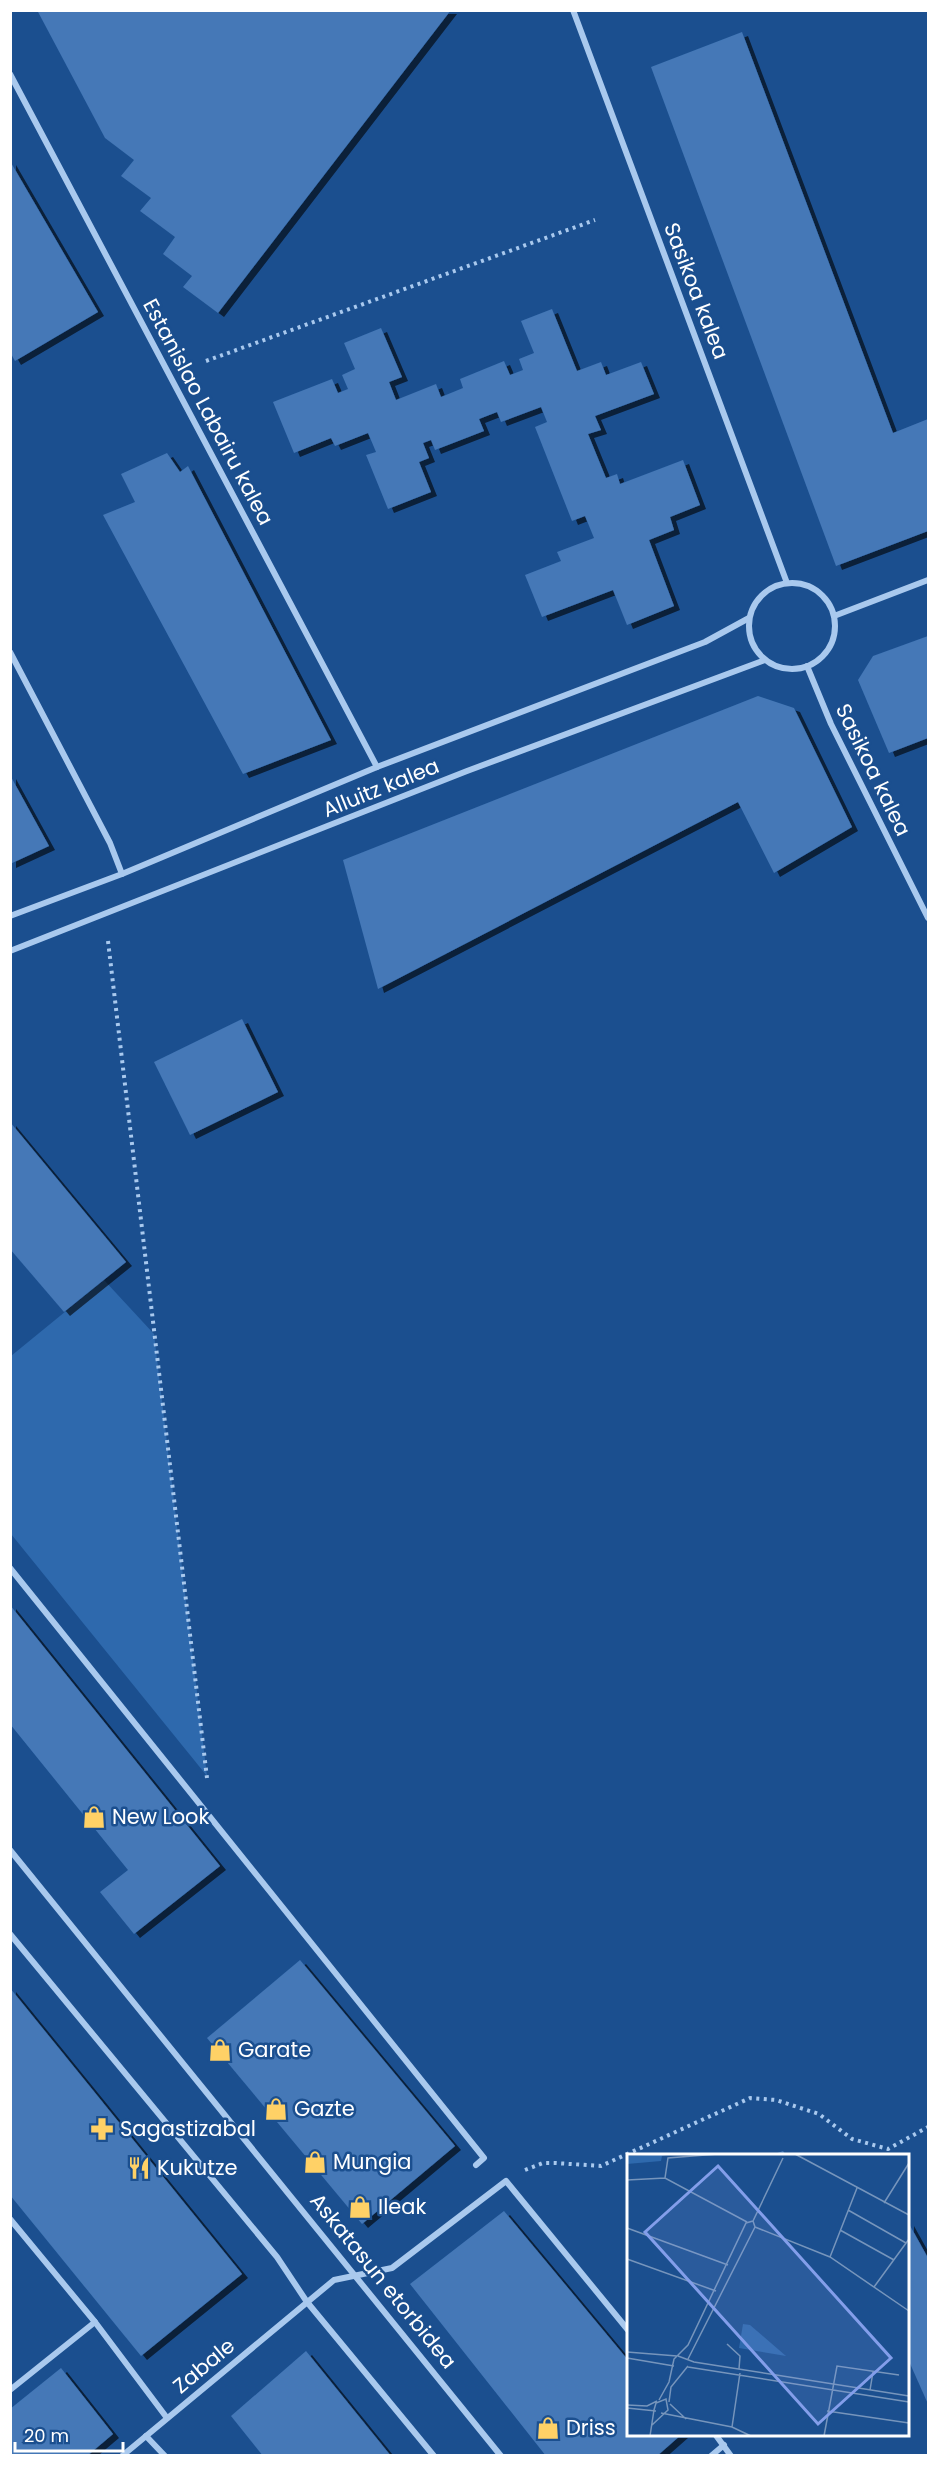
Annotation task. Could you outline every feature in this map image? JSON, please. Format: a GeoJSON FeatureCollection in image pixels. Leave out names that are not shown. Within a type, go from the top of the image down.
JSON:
{"type":"FeatureCollection","features":[{"type":"Feature","properties":{"kind":"street","name":"Sasikoa kalea"},"geometry":{"type":"LineString","coordinates":[[573,10],[787,583]]}},
{"type":"Feature","properties":{"kind":"street","name":"Estanislao Labairu kalea"},"geometry":{"type":"LineString","coordinates":[[10,74],[376,767]]}},
{"type":"Feature","properties":{"kind":"street"},"geometry":{"type":"LineString","coordinates":[[834,616],[928,580]]}},
{"type":"Feature","properties":{"kind":"street"},"geometry":{"type":"LineString","coordinates":[[799,583],[822,594],[830,603],[834,616],[834,634],[827,651],[807,666],[793,669],[778,667],[765,660],[752,641],[749,618],[762,594],[773,586],[799,583]]}},
{"type":"Feature","properties":{"kind":"street","name":"Alluitz kalea"},"geometry":{"type":"LineString","coordinates":[[10,916],[122,874],[376,767],[705,642],[749,618]]}},
{"type":"Feature","properties":{"kind":"street"},"geometry":{"type":"LineString","coordinates":[[10,652],[110,843],[122,874]]}},
{"type":"Feature","properties":{"kind":"street","name":"Alluitz kalea"},"geometry":{"type":"LineString","coordinates":[[10,951],[467,771],[765,660]]}},
{"type":"Feature","properties":{"kind":"street","name":"Sasikoa kalea"},"geometry":{"type":"LineString","coordinates":[[807,666],[831,724],[928,918]]}},
{"type":"Feature","properties":{"kind":"street"},"geometry":{"type":"LineString","coordinates":[[10,1568],[484,2158],[476,2165]]}},
{"type":"Feature","properties":{"kind":"street","name":"Askatasun etorbidea"},"geometry":{"type":"LineString","coordinates":[[10,1850],[358,2276],[501,2456]]}},
{"type":"Feature","properties":{"kind":"street"},"geometry":{"type":"LineString","coordinates":[[10,1934],[277,2257],[307,2302],[434,2456]]}},
{"type":"Feature","properties":{"kind":"street"},"geometry":{"type":"LineString","coordinates":[[506,2181],[627,2329]]}},
{"type":"Feature","properties":{"kind":"street","name":"Zabale"},"geometry":{"type":"LineString","coordinates":[[122,2456],[334,2280],[392,2268],[506,2181]]}},
{"type":"Feature","properties":{"kind":"street"},"geometry":{"type":"LineString","coordinates":[[10,2219],[95,2322],[166,2418]]}},
{"type":"Feature","properties":{"kind":"street"},"geometry":{"type":"LineString","coordinates":[[10,2390],[95,2322]]}},
{"type":"Feature","properties":{"kind":"street"},"geometry":{"type":"LineString","coordinates":[[146,2436],[165,2456]]}},
{"type":"Feature","properties":{"kind":"street"},"geometry":{"type":"LineString","coordinates":[[717,2436],[731,2456]]}},
{"type":"Feature","properties":{"kind":"street"},"geometry":{"type":"LineString","coordinates":[[711,2456],[724,2445]]}},
{"type":"Feature","properties":{"kind":"path"},"geometry":{"type":"LineString","coordinates":[[206,361],[595,220]]}},
{"type":"Feature","properties":{"kind":"path"},"geometry":{"type":"LineString","coordinates":[[108,941],[212,1818]]}},
{"type":"Feature","properties":{"kind":"path"},"geometry":{"type":"LineString","coordinates":[[627,2154],[750,2098],[776,2100],[819,2114],[852,2139],[888,2149],[928,2127]]}},
{"type":"Feature","properties":{"kind":"path"},"geometry":{"type":"LineString","coordinates":[[506,2181],[543,2163],[601,2166],[627,2154]]}},
{"type":"Feature","properties":{"kind":"shaded area"},"geometry":{"type":"Polygon","coordinates":[[[104,1280],[154,1334],[207,1776],[11,1534],[11,1356],[104,1280]]]}},
{"type":"Feature","properties":{"kind":"building"},"geometry":{"type":"Polygon","coordinates":[[[37,10],[451,10],[218,313],[183,287],[192,276],[163,254],[175,237],[140,211],[151,198],[121,176],[134,160],[105,138],[37,10]]]}},
{"type":"Feature","properties":{"kind":"building"},"geometry":{"type":"Polygon","coordinates":[[[742,32],[893,433],[928,419],[928,531],[836,566],[651,67],[742,32]]]}},
{"type":"Feature","properties":{"kind":"building"},"geometry":{"type":"Polygon","coordinates":[[[10,161],[98,312],[15,361],[10,352],[10,161]]]}},
{"type":"Feature","properties":{"kind":"building"},"geometry":{"type":"Polygon","coordinates":[[[552,309],[577,371],[601,362],[606,375],[641,362],[654,394],[595,416],[601,430],[588,434],[606,478],[617,474],[620,484],[683,460],[700,505],[670,517],[674,530],[649,540],[674,606],[627,625],[613,590],[542,617],[525,575],[561,561],[557,552],[594,538],[585,516],[572,521],[535,427],[547,422],[541,407],[501,422],[497,412],[479,419],[484,431],[435,450],[431,440],[423,443],[429,458],[419,462],[431,492],[388,509],[366,455],[376,452],[368,433],[335,446],[331,438],[294,453],[273,402],[332,379],[338,393],[348,389],[342,375],[355,369],[344,343],[381,328],[402,377],[389,382],[396,400],[436,384],[441,397],[463,388],[460,379],[504,361],[510,375],[523,370],[519,359],[534,353],[521,321],[552,309]]]}},
{"type":"Feature","properties":{"kind":"building"},"geometry":{"type":"Polygon","coordinates":[[[167,453],[180,472],[188,466],[331,740],[243,774],[103,515],[135,502],[121,474],[167,453]]]}},
{"type":"Feature","properties":{"kind":"building"},"geometry":{"type":"Polygon","coordinates":[[[928,636],[928,738],[889,753],[858,680],[873,656],[928,636]]]}},
{"type":"Feature","properties":{"kind":"building"},"geometry":{"type":"Polygon","coordinates":[[[758,696],[794,708],[852,827],[774,873],[738,802],[378,989],[343,860],[758,696]]]}},
{"type":"Feature","properties":{"kind":"building"},"geometry":{"type":"Polygon","coordinates":[[[10,775],[49,846],[10,864],[10,775]]]}},
{"type":"Feature","properties":{"kind":"building"},"geometry":{"type":"Polygon","coordinates":[[[242,1019],[278,1092],[190,1135],[154,1062],[242,1019]]]}},
{"type":"Feature","properties":{"kind":"building"},"geometry":{"type":"Polygon","coordinates":[[[10,1122],[126,1262],[64,1312],[10,1249],[10,1122]]]}},
{"type":"Feature","properties":{"kind":"building"},"geometry":{"type":"Polygon","coordinates":[[[10,1605],[220,1866],[134,1934],[100,1892],[128,1870],[10,1724],[10,1605]]]}},
{"type":"Feature","properties":{"kind":"building"},"geometry":{"type":"Polygon","coordinates":[[[300,1960],[455,2146],[362,2224],[207,2038],[300,1960]]]}},
{"type":"Feature","properties":{"kind":"building"},"geometry":{"type":"Polygon","coordinates":[[[10,1988],[242,2274],[141,2356],[10,2195],[10,1988]]]}},
{"type":"Feature","properties":{"kind":"building"},"geometry":{"type":"Polygon","coordinates":[[[504,2211],[627,2359],[627,2436],[680,2436],[657,2456],[546,2456],[410,2284],[504,2211]]]}},
{"type":"Feature","properties":{"kind":"building"},"geometry":{"type":"Polygon","coordinates":[[[909,2224],[928,2258],[928,2404],[909,2361],[909,2224]]]}},
{"type":"Feature","properties":{"kind":"building"},"geometry":{"type":"Polygon","coordinates":[[[306,2351],[391,2456],[263,2456],[231,2416],[306,2351]]]}},
{"type":"Feature","properties":{"kind":"building"},"geometry":{"type":"Polygon","coordinates":[[[61,2368],[113,2434],[87,2456],[10,2456],[10,2409],[61,2368]]]}},
{"type":"Feature","properties":{"kind":"place","name":"New Look"},"geometry":{"type":"Point","coordinates":[94,1817]}},
{"type":"Feature","properties":{"kind":"place","name":"Garate"},"geometry":{"type":"Point","coordinates":[220,2050]}},
{"type":"Feature","properties":{"kind":"place","name":"Gazte"},"geometry":{"type":"Point","coordinates":[276,2109]}},
{"type":"Feature","properties":{"kind":"place","name":"Sagastizabal"},"geometry":{"type":"Point","coordinates":[102,2129]}},
{"type":"Feature","properties":{"kind":"place","name":"Mungia"},"geometry":{"type":"Point","coordinates":[315,2162]}},
{"type":"Feature","properties":{"kind":"place","name":"Kukutze"},"geometry":{"type":"Point","coordinates":[139,2168]}},
{"type":"Feature","properties":{"kind":"place","name":"Ileak"},"geometry":{"type":"Point","coordinates":[360,2207]}},
{"type":"Feature","properties":{"kind":"place","name":"Driss"},"geometry":{"type":"Point","coordinates":[548,2428]}}]}
